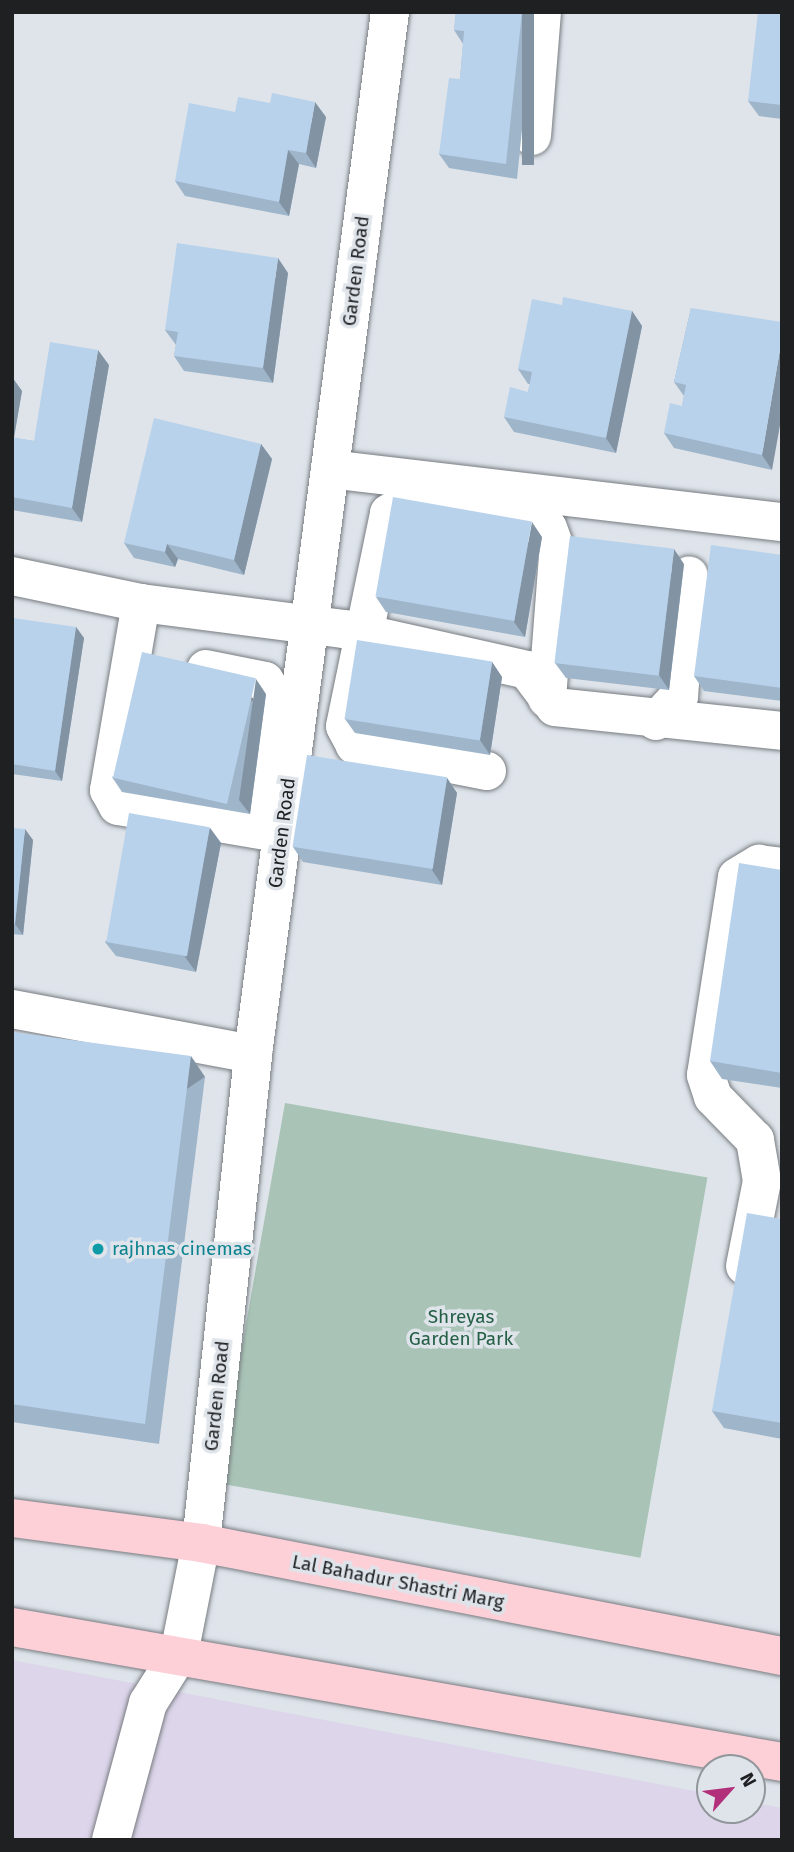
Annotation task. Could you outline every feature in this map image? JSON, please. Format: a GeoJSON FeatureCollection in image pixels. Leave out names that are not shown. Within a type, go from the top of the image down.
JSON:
{"type":"FeatureCollection","features":[{"type":"Feature","properties":{"kind":"main road","name":"Lal Bahadur Shastri Marg"},"geometry":{"type":"LineString","coordinates":[[12,1518],[201,1543],[782,1656]]}},
{"type":"Feature","properties":{"kind":"main road"},"geometry":{"type":"LineString","coordinates":[[12,1627],[179,1654],[782,1762]]}},
{"type":"Feature","properties":{"kind":"street","name":"Garden Road"},"geometry":{"type":"LineString","coordinates":[[179,1654],[201,1543],[253,1054],[268,832],[309,625],[390,12]]}},
{"type":"Feature","properties":{"kind":"street"},"geometry":{"type":"LineString","coordinates":[[532,136],[542,12]]}},
{"type":"Feature","properties":{"kind":"street"},"geometry":{"type":"LineString","coordinates":[[330,470],[782,522]]}},
{"type":"Feature","properties":{"kind":"street"},"geometry":{"type":"LineString","coordinates":[[487,771],[355,745],[345,726],[361,632],[389,513],[407,503],[548,528],[558,556],[547,699]]}},
{"type":"Feature","properties":{"kind":"street"},"geometry":{"type":"LineString","coordinates":[[656,721],[679,696],[689,575]]}},
{"type":"Feature","properties":{"kind":"street"},"geometry":{"type":"LineString","coordinates":[[12,582],[13,576],[141,603],[361,632],[527,670],[555,707],[656,721],[782,731]]}},
{"type":"Feature","properties":{"kind":"street"},"geometry":{"type":"LineString","coordinates":[[132,653],[265,681],[273,694],[268,832],[118,806],[109,790],[132,653],[141,603]]}},
{"type":"Feature","properties":{"kind":"street"},"geometry":{"type":"LineString","coordinates":[[739,1298],[772,1183],[755,1140],[713,1097],[706,1076],[737,877],[759,864],[782,867]]}},
{"type":"Feature","properties":{"kind":"street"},"geometry":{"type":"LineString","coordinates":[[12,1009],[253,1054]]}},
{"type":"Feature","properties":{"kind":"street"},"geometry":{"type":"LineString","coordinates":[[111,1840],[148,1703],[179,1654]]}},
{"type":"Feature","properties":{"kind":"shaded area"},"geometry":{"type":"Polygon","coordinates":[[[12,1660],[696,1791],[696,1824],[766,1824],[766,1805],[782,1808],[782,1840],[12,1840],[12,1660]]]}},
{"type":"Feature","properties":{"kind":"green space","name":"Shreyas Garden Park"},"geometry":{"type":"Polygon","coordinates":[[[285,1103],[707,1177],[640,1558],[218,1483],[285,1103]]]}},
{"type":"Feature","properties":{"kind":"building"},"geometry":{"type":"Polygon","coordinates":[[[456,12],[522,12],[506,164],[439,154],[449,78],[460,79],[464,31],[454,30],[456,12]]]}},
{"type":"Feature","properties":{"kind":"building"},"geometry":{"type":"Polygon","coordinates":[[[758,12],[782,12],[782,105],[748,101],[758,12]]]}},
{"type":"Feature","properties":{"kind":"building"},"geometry":{"type":"Polygon","coordinates":[[[272,93],[315,102],[306,153],[288,150],[279,202],[175,181],[189,103],[235,112],[238,97],[270,103],[272,93]]]}},
{"type":"Feature","properties":{"kind":"building"},"geometry":{"type":"Polygon","coordinates":[[[177,243],[278,258],[263,368],[174,356],[178,332],[165,330],[177,243]]]}},
{"type":"Feature","properties":{"kind":"building"},"geometry":{"type":"Polygon","coordinates":[[[563,297],[632,311],[606,438],[504,417],[510,387],[528,392],[532,372],[518,369],[532,299],[562,305],[563,297]]]}},
{"type":"Feature","properties":{"kind":"building"},"geometry":{"type":"Polygon","coordinates":[[[691,308],[782,322],[782,338],[762,455],[664,433],[670,403],[682,406],[686,385],[674,382],[691,308]]]}},
{"type":"Feature","properties":{"kind":"building"},"geometry":{"type":"Polygon","coordinates":[[[50,342],[98,350],[72,508],[12,497],[12,437],[34,441],[50,342]]]}},
{"type":"Feature","properties":{"kind":"building"},"geometry":{"type":"Polygon","coordinates":[[[154,418],[261,444],[234,560],[167,544],[165,552],[124,543],[154,418]]]}},
{"type":"Feature","properties":{"kind":"building"},"geometry":{"type":"Polygon","coordinates":[[[393,497],[532,521],[514,621],[375,596],[393,497]]]}},
{"type":"Feature","properties":{"kind":"building"},"geometry":{"type":"Polygon","coordinates":[[[570,536],[674,549],[659,676],[554,663],[570,536]]]}},
{"type":"Feature","properties":{"kind":"building"},"geometry":{"type":"Polygon","coordinates":[[[711,545],[782,555],[782,688],[694,676],[711,545]]]}},
{"type":"Feature","properties":{"kind":"building"},"geometry":{"type":"Polygon","coordinates":[[[13,618],[76,627],[55,771],[12,764],[13,618]]]}},
{"type":"Feature","properties":{"kind":"building"},"geometry":{"type":"Polygon","coordinates":[[[357,640],[492,661],[480,740],[344,719],[357,640]]]}},
{"type":"Feature","properties":{"kind":"building"},"geometry":{"type":"Polygon","coordinates":[[[142,652],[256,678],[227,804],[113,778],[142,652]]]}},
{"type":"Feature","properties":{"kind":"building"},"geometry":{"type":"Polygon","coordinates":[[[307,755],[447,777],[433,869],[292,847],[307,755]]]}},
{"type":"Feature","properties":{"kind":"building"},"geometry":{"type":"Polygon","coordinates":[[[129,813],[210,827],[187,956],[106,942],[129,813]]]}},
{"type":"Feature","properties":{"kind":"building"},"geometry":{"type":"Polygon","coordinates":[[[12,828],[25,829],[15,924],[12,924],[12,828]]]}},
{"type":"Feature","properties":{"kind":"building"},"geometry":{"type":"Polygon","coordinates":[[[739,863],[782,870],[782,1073],[710,1061],[739,863]]]}},
{"type":"Feature","properties":{"kind":"building","name":"rajhnas cinemas"},"geometry":{"type":"Polygon","coordinates":[[[12,1032],[191,1056],[145,1424],[12,1404],[12,1032]]]}},
{"type":"Feature","properties":{"kind":"building"},"geometry":{"type":"Polygon","coordinates":[[[747,1213],[782,1219],[782,1423],[712,1411],[747,1213]]]}},
{"type":"Feature","properties":{"kind":"place","name":"rajhnas cinemas"},"geometry":{"type":"Point","coordinates":[98,1249]}}]}
